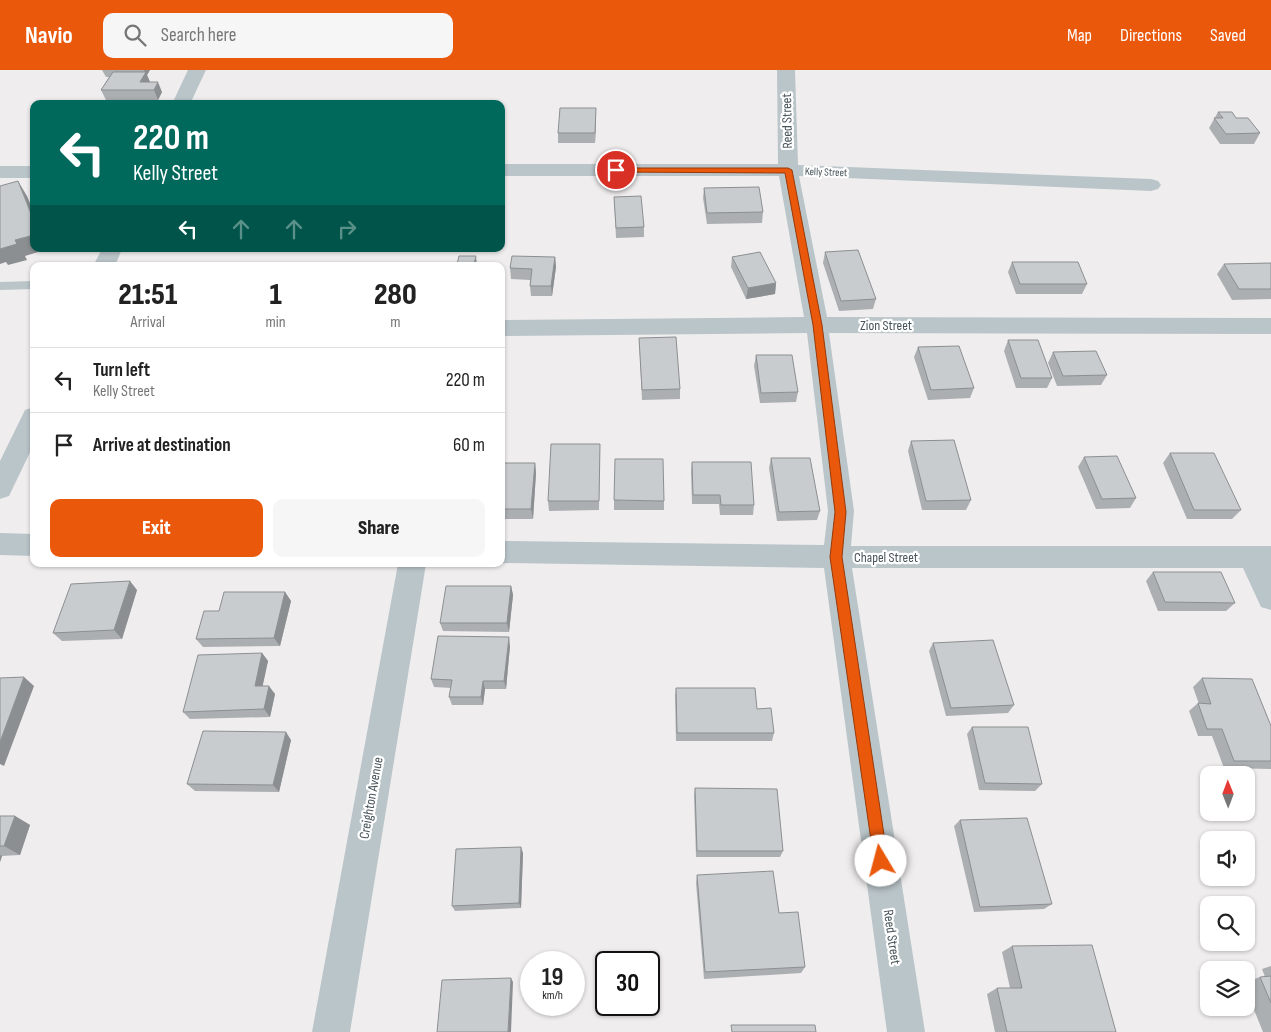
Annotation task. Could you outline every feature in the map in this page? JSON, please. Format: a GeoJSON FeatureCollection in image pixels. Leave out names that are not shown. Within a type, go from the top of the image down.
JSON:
{"type":"FeatureCollection","features":[{"type":"Feature","properties":{"kind":"street"},"geometry":{"type":"LineString","coordinates":[[182,100],[197,70]]}},
{"type":"Feature","properties":{"kind":"street","name":"Reed Street"},"geometry":{"type":"LineString","coordinates":[[786,70],[788,170],[817,325],[841,512],[836,557],[906,1032]]}},
{"type":"Feature","properties":{"kind":"street","name":"Kelly Street"},"geometry":{"type":"LineString","coordinates":[[505,170],[788,170],[1151,185]]}},
{"type":"Feature","properties":{"kind":"street"},"geometry":{"type":"LineString","coordinates":[[0,172],[30,172]]}},
{"type":"Feature","properties":{"kind":"street","name":"Zion Street"},"geometry":{"type":"LineString","coordinates":[[505,328],[817,325],[1271,326]]}},
{"type":"Feature","properties":{"kind":"street"},"geometry":{"type":"LineString","coordinates":[[2,481],[30,424]]}},
{"type":"Feature","properties":{"kind":"street"},"geometry":{"type":"LineString","coordinates":[[0,544],[30,545]]}},
{"type":"Feature","properties":{"kind":"street","name":"Chapel Street"},"geometry":{"type":"LineString","coordinates":[[505,552],[836,557],[1261,557]]}},
{"type":"Feature","properties":{"kind":"street"},"geometry":{"type":"LineString","coordinates":[[1261,557],[1271,598]]}},
{"type":"Feature","properties":{"kind":"street","name":"Creighton Avenue"},"geometry":{"type":"LineString","coordinates":[[331,1032],[411,567]]}},
{"type":"Feature","properties":{"kind":"lane"},"geometry":{"type":"LineString","coordinates":[[0,286],[30,285]]}},
{"type":"Feature","properties":{"kind":"building"},"geometry":{"type":"Polygon","coordinates":[[[113,72],[146,72],[140,82],[158,82],[154,90],[101,90],[113,72]]]}},
{"type":"Feature","properties":{"kind":"building"},"geometry":{"type":"Polygon","coordinates":[[[560,108],[596,108],[595,133],[558,133],[560,108]]]}},
{"type":"Feature","properties":{"kind":"building"},"geometry":{"type":"Polygon","coordinates":[[[1218,112],[1232,112],[1236,118],[1248,118],[1260,133],[1226,134],[1214,118],[1223,118],[1218,112]]]}},
{"type":"Feature","properties":{"kind":"building"},"geometry":{"type":"Polygon","coordinates":[[[18,181],[30,211],[30,236],[15,240],[17,244],[0,249],[0,186],[18,181]]]}},
{"type":"Feature","properties":{"kind":"building"},"geometry":{"type":"Polygon","coordinates":[[[759,187],[763,212],[707,213],[704,188],[759,187]]]}},
{"type":"Feature","properties":{"kind":"building"},"geometry":{"type":"Polygon","coordinates":[[[641,196],[644,227],[616,228],[614,197],[641,196]]]}},
{"type":"Feature","properties":{"kind":"building"},"geometry":{"type":"Polygon","coordinates":[[[858,250],[876,299],[841,301],[825,252],[858,250]]]}},
{"type":"Feature","properties":{"kind":"building"},"geometry":{"type":"Polygon","coordinates":[[[760,252],[776,283],[748,288],[732,257],[760,252]]]}},
{"type":"Feature","properties":{"kind":"building"},"geometry":{"type":"Polygon","coordinates":[[[459,256],[476,256],[474,262],[458,262],[459,256]]]}},
{"type":"Feature","properties":{"kind":"building"},"geometry":{"type":"Polygon","coordinates":[[[512,256],[555,257],[551,286],[530,286],[532,269],[510,268],[512,256]]]}},
{"type":"Feature","properties":{"kind":"building"},"geometry":{"type":"Polygon","coordinates":[[[1012,262],[1078,262],[1087,284],[1020,284],[1012,262]]]}},
{"type":"Feature","properties":{"kind":"building"},"geometry":{"type":"Polygon","coordinates":[[[1271,263],[1271,289],[1239,289],[1224,264],[1271,263]]]}},
{"type":"Feature","properties":{"kind":"building"},"geometry":{"type":"Polygon","coordinates":[[[676,337],[680,389],[642,390],[639,338],[676,337]]]}},
{"type":"Feature","properties":{"kind":"building"},"geometry":{"type":"Polygon","coordinates":[[[1008,340],[1038,340],[1052,378],[1021,378],[1008,340]]]}},
{"type":"Feature","properties":{"kind":"building"},"geometry":{"type":"Polygon","coordinates":[[[959,346],[974,388],[931,390],[918,347],[959,346]]]}},
{"type":"Feature","properties":{"kind":"building"},"geometry":{"type":"Polygon","coordinates":[[[1096,351],[1107,375],[1063,376],[1053,352],[1096,351]]]}},
{"type":"Feature","properties":{"kind":"building"},"geometry":{"type":"Polygon","coordinates":[[[756,355],[792,355],[798,392],[761,393],[756,355]]]}},
{"type":"Feature","properties":{"kind":"building"},"geometry":{"type":"Polygon","coordinates":[[[954,440],[971,500],[926,501],[911,441],[954,440]]]}},
{"type":"Feature","properties":{"kind":"building"},"geometry":{"type":"Polygon","coordinates":[[[551,444],[600,444],[599,501],[548,501],[551,444]]]}},
{"type":"Feature","properties":{"kind":"building"},"geometry":{"type":"Polygon","coordinates":[[[1170,453],[1214,453],[1241,510],[1194,510],[1170,453]]]}},
{"type":"Feature","properties":{"kind":"building"},"geometry":{"type":"Polygon","coordinates":[[[1117,456],[1136,498],[1102,499],[1084,457],[1117,456]]]}},
{"type":"Feature","properties":{"kind":"building"},"geometry":{"type":"Polygon","coordinates":[[[771,458],[810,458],[820,511],[779,512],[771,458]]]}},
{"type":"Feature","properties":{"kind":"building"},"geometry":{"type":"Polygon","coordinates":[[[615,459],[663,459],[664,501],[614,500],[615,459]]]}},
{"type":"Feature","properties":{"kind":"building"},"geometry":{"type":"Polygon","coordinates":[[[692,462],[751,462],[754,505],[721,505],[720,495],[693,495],[692,462]]]}},
{"type":"Feature","properties":{"kind":"building"},"geometry":{"type":"Polygon","coordinates":[[[505,463],[535,463],[531,509],[505,509],[505,463]]]}},
{"type":"Feature","properties":{"kind":"building"},"geometry":{"type":"Polygon","coordinates":[[[1153,572],[1221,572],[1235,603],[1165,602],[1153,572]]]}},
{"type":"Feature","properties":{"kind":"building"},"geometry":{"type":"Polygon","coordinates":[[[130,581],[114,630],[53,633],[71,584],[130,581]]]}},
{"type":"Feature","properties":{"kind":"building"},"geometry":{"type":"Polygon","coordinates":[[[446,586],[511,586],[507,623],[440,623],[446,586]]]}},
{"type":"Feature","properties":{"kind":"building"},"geometry":{"type":"Polygon","coordinates":[[[224,592],[285,592],[274,638],[196,639],[204,611],[219,611],[224,592]]]}},
{"type":"Feature","properties":{"kind":"building"},"geometry":{"type":"Polygon","coordinates":[[[438,636],[509,637],[504,681],[483,681],[481,697],[449,697],[452,680],[431,679],[438,636]]]}},
{"type":"Feature","properties":{"kind":"building"},"geometry":{"type":"Polygon","coordinates":[[[993,640],[1014,705],[951,708],[933,643],[993,640]]]}},
{"type":"Feature","properties":{"kind":"building"},"geometry":{"type":"Polygon","coordinates":[[[262,653],[255,686],[269,686],[264,709],[183,712],[198,655],[262,653]]]}},
{"type":"Feature","properties":{"kind":"building"},"geometry":{"type":"Polygon","coordinates":[[[24,677],[0,742],[0,678],[24,677]]]}},
{"type":"Feature","properties":{"kind":"building"},"geometry":{"type":"Polygon","coordinates":[[[1202,678],[1252,679],[1271,726],[1271,761],[1234,761],[1222,729],[1207,729],[1198,703],[1211,704],[1202,678]]]}},
{"type":"Feature","properties":{"kind":"building"},"geometry":{"type":"Polygon","coordinates":[[[676,688],[755,688],[757,709],[771,708],[774,733],[677,733],[676,688]]]}},
{"type":"Feature","properties":{"kind":"building"},"geometry":{"type":"Polygon","coordinates":[[[972,727],[1028,727],[1042,784],[985,783],[972,727]]]}},
{"type":"Feature","properties":{"kind":"building"},"geometry":{"type":"Polygon","coordinates":[[[203,731],[286,732],[273,785],[187,784],[203,731]]]}},
{"type":"Feature","properties":{"kind":"building"},"geometry":{"type":"Polygon","coordinates":[[[695,788],[777,789],[783,851],[697,851],[695,788]]]}},
{"type":"Feature","properties":{"kind":"building"},"geometry":{"type":"Polygon","coordinates":[[[0,816],[15,816],[4,846],[0,846],[0,816]]]}},
{"type":"Feature","properties":{"kind":"building"},"geometry":{"type":"Polygon","coordinates":[[[1027,818],[1052,904],[980,907],[960,820],[1027,818]]]}},
{"type":"Feature","properties":{"kind":"building"},"geometry":{"type":"Polygon","coordinates":[[[521,847],[519,903],[452,906],[456,849],[521,847]]]}},
{"type":"Feature","properties":{"kind":"building"},"geometry":{"type":"Polygon","coordinates":[[[773,871],[779,913],[798,912],[805,967],[705,972],[697,875],[773,871]]]}},
{"type":"Feature","properties":{"kind":"building"},"geometry":{"type":"Polygon","coordinates":[[[1092,945],[1116,1032],[1007,1032],[997,988],[1022,988],[1012,946],[1092,945]]]}},
{"type":"Feature","properties":{"kind":"building"},"geometry":{"type":"Polygon","coordinates":[[[1271,976],[1271,1003],[1260,977],[1271,976]]]}},
{"type":"Feature","properties":{"kind":"building"},"geometry":{"type":"Polygon","coordinates":[[[511,978],[508,1032],[437,1032],[442,980],[511,978]]]}},
{"type":"Feature","properties":{"kind":"building"},"geometry":{"type":"Polygon","coordinates":[[[731,1025],[815,1025],[816,1032],[732,1032],[731,1025]]]}},
{"type":"Feature","properties":{"kind":"route"},"geometry":{"type":"LineString","coordinates":[[616,170],[788,170],[817,325],[841,512],[836,557],[881,861]]}}]}
